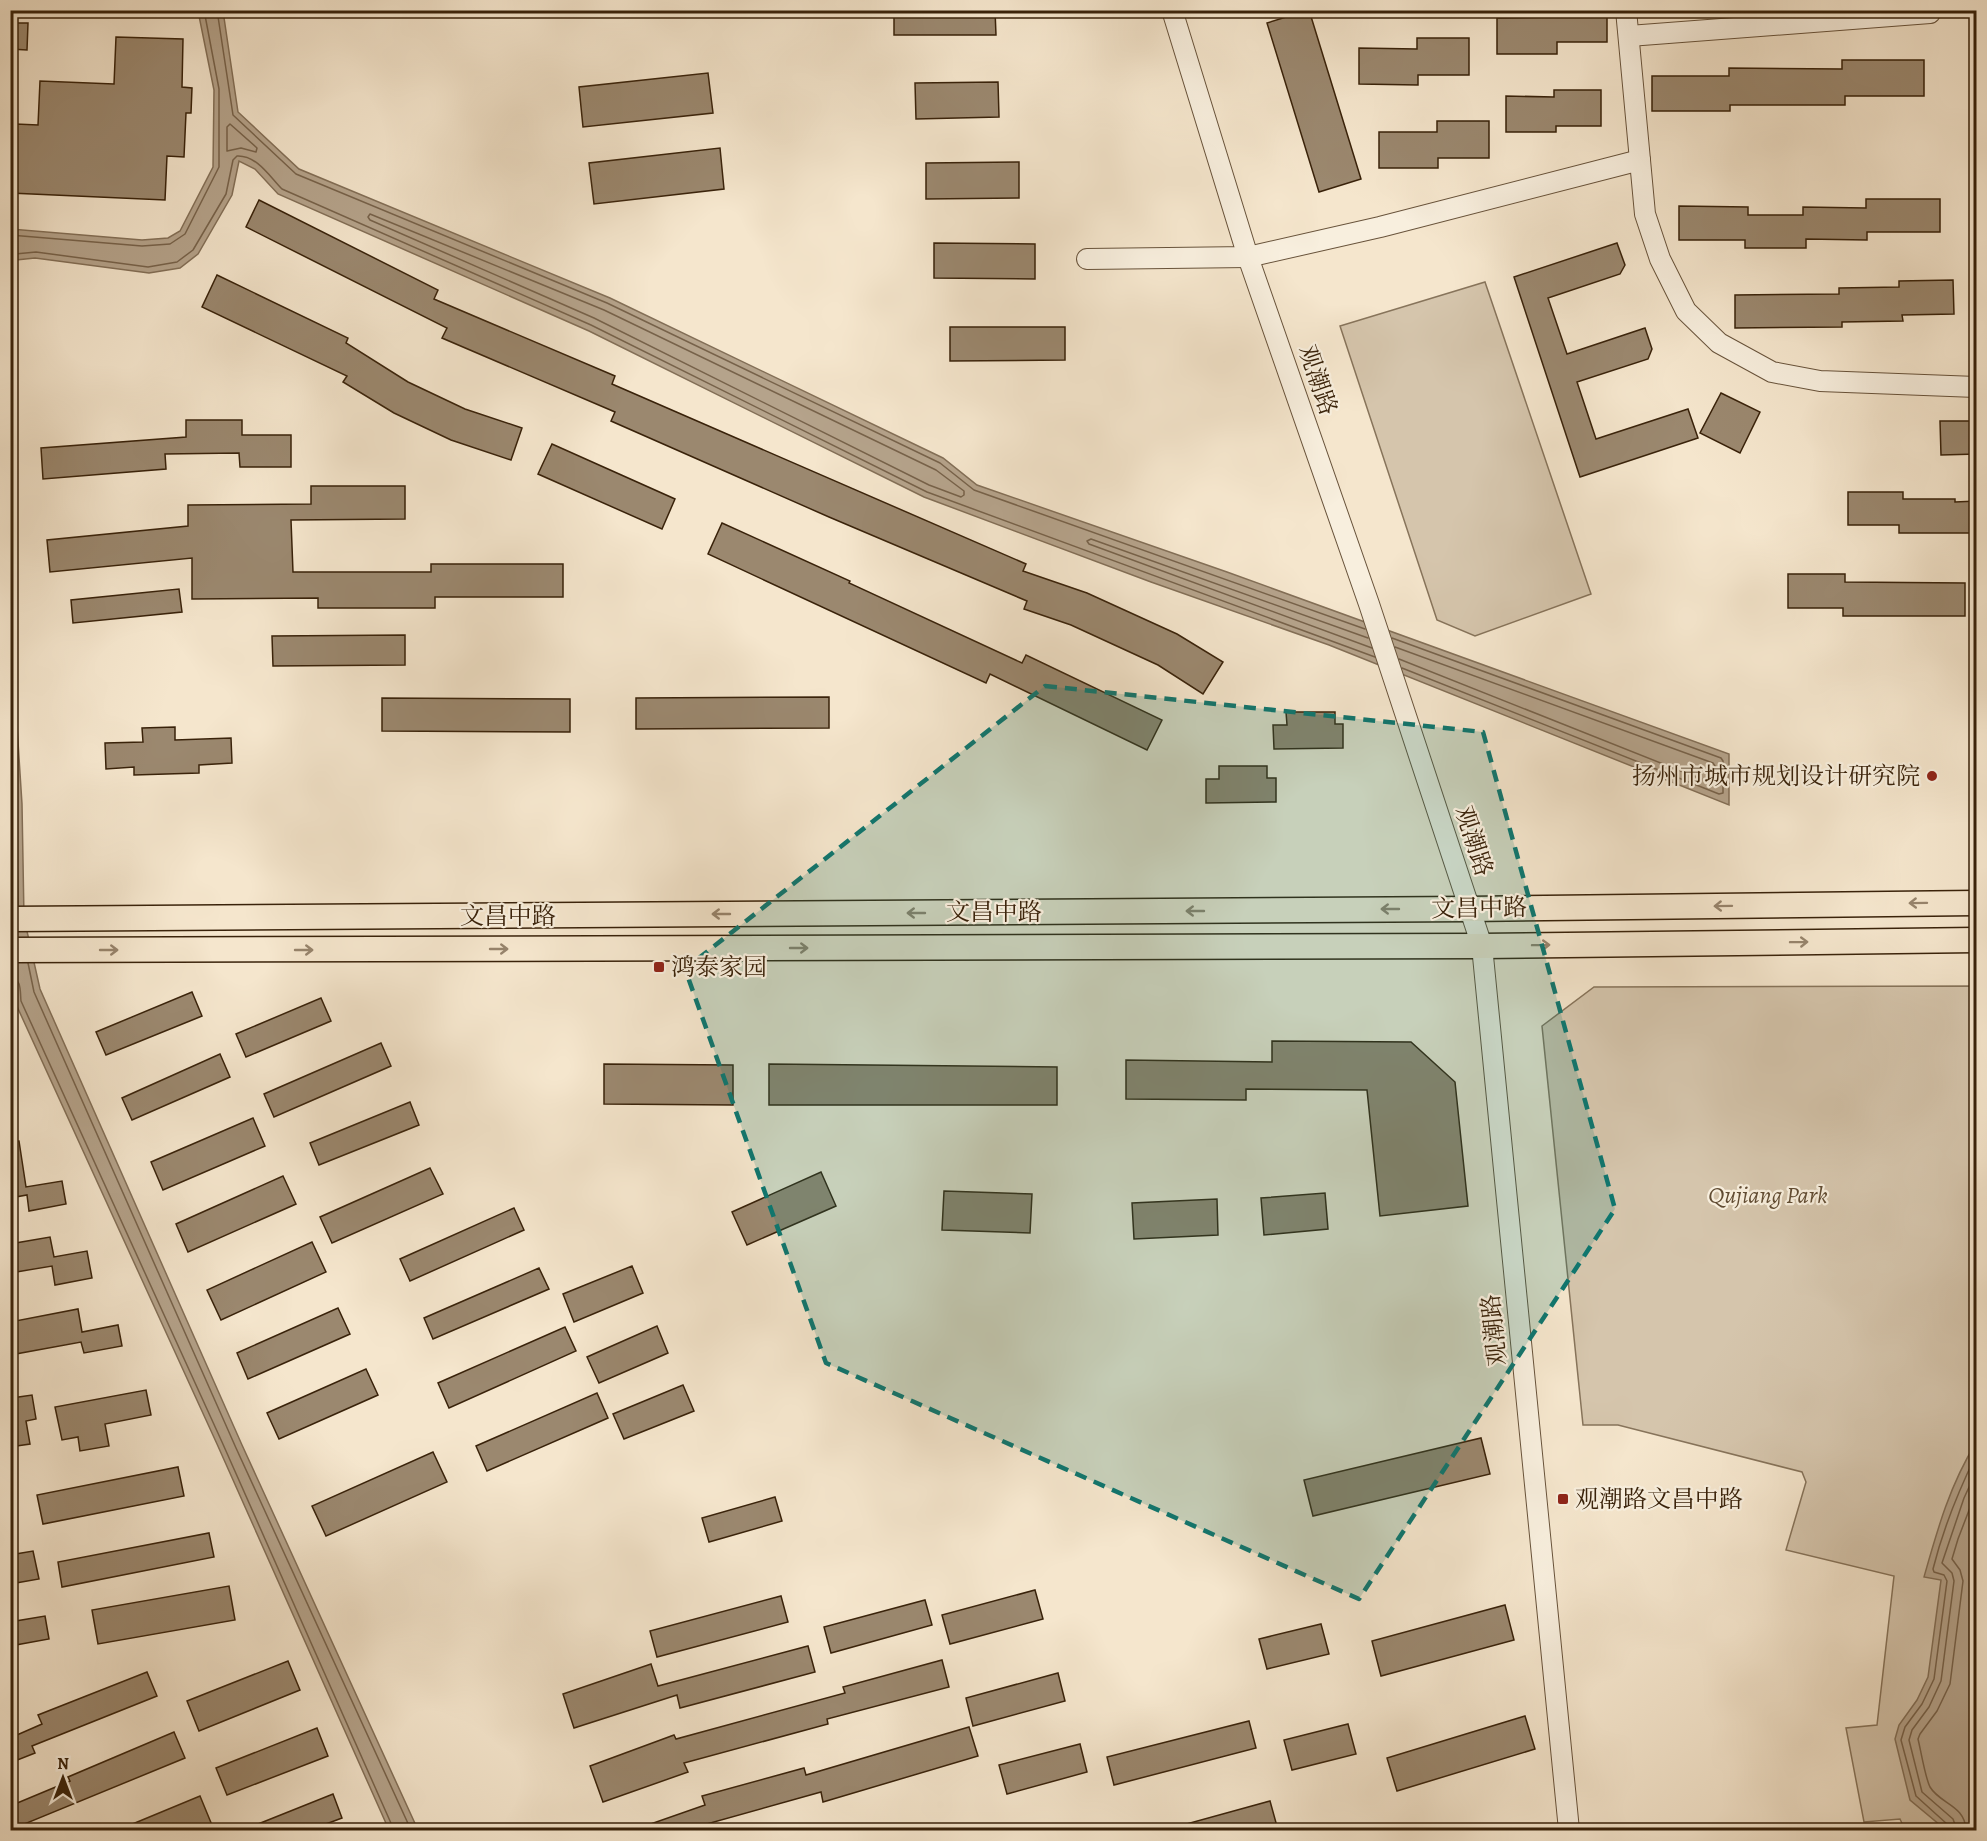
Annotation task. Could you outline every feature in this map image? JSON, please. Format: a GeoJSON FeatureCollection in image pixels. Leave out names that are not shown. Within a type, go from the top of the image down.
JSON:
{"type":"FeatureCollection","features":[{"type":"Feature","properties":{"kind":"main road","name":"文昌中路"},"geometry":{"type":"LineString","coordinates":[[10,919],[1470,909],[1977,903]]}},
{"type":"Feature","properties":{"kind":"main road","name":"文昌中路"},"geometry":{"type":"LineString","coordinates":[[10,950],[1482,946],[1977,940]]}},
{"type":"Feature","properties":{"kind":"street","name":"观潮路"},"geometry":{"type":"LineString","coordinates":[[1172,10],[1248,257],[1369,604],[1482,946],[1569,1830]]}},
{"type":"Feature","properties":{"kind":"street"},"geometry":{"type":"LineString","coordinates":[[1626,10],[1645,214],[1660,259],[1686,311],[1719,344],[1772,372],[1820,381],[1977,387]]}},
{"type":"Feature","properties":{"kind":"street"},"geometry":{"type":"LineString","coordinates":[[1629,36],[1930,13]]}},
{"type":"Feature","properties":{"kind":"street"},"geometry":{"type":"LineString","coordinates":[[1087,259],[1248,257],[1380,227],[1640,160]]}},
{"type":"Feature","properties":{"kind":"highlighted area"},"geometry":{"type":"Polygon","coordinates":[[[1045,686],[1483,732],[1615,1209],[1359,1599],[826,1363],[685,969],[1045,686]]]}},
{"type":"Feature","properties":{"kind":"green space"},"geometry":{"type":"Polygon","coordinates":[[[1485,282],[1591,594],[1475,636],[1437,620],[1340,326],[1485,282]]]}},
{"type":"Feature","properties":{"kind":"green space","name":"Qujiang Park"},"geometry":{"type":"Polygon","coordinates":[[[1976,986],[1976,1830],[1905,1830],[1900,1819],[1864,1822],[1846,1728],[1877,1725],[1894,1576],[1786,1550],[1806,1482],[1802,1472],[1618,1425],[1583,1425],[1542,1026],[1594,987],[1976,986]]]}},
{"type":"Feature","properties":{"kind":"water"},"geometry":{"type":"Polygon","coordinates":[[[198,11],[223,11],[238,112],[299,169],[610,298],[943,458],[977,485],[1227,572],[1729,754],[1729,805],[1329,645],[1151,582],[924,497],[589,331],[278,194],[255,169],[239,161],[232,195],[198,254],[180,268],[149,273],[35,258],[16,260],[11,264],[11,229],[142,240],[168,238],[180,231],[213,167],[214,90],[198,11]]]}},
{"type":"Feature","properties":{"kind":"water"},"geometry":{"type":"Polygon","coordinates":[[[10,618],[22,804],[24,918],[40,989],[242,1445],[418,1830],[389,1830],[217,1444],[15,1002],[10,947],[10,618]]]}},
{"type":"Feature","properties":{"kind":"water"},"geometry":{"type":"Polygon","coordinates":[[[1976,1443],[1976,1830],[1946,1830],[1910,1800],[1895,1739],[1899,1725],[1917,1700],[1928,1677],[1941,1580],[1924,1577],[1939,1525],[1952,1491],[1976,1443]]]}},
{"type":"Feature","properties":{"kind":"building"},"geometry":{"type":"Polygon","coordinates":[[[894,10],[995,10],[996,35],[894,35],[894,10]]]}},
{"type":"Feature","properties":{"kind":"building"},"geometry":{"type":"Polygon","coordinates":[[[1309,10],[1361,179],[1319,192],[1267,23],[1309,10]]]}},
{"type":"Feature","properties":{"kind":"building"},"geometry":{"type":"Polygon","coordinates":[[[1554,10],[1607,10],[1607,42],[1557,42],[1557,54],[1497,54],[1497,18],[1554,17],[1554,10]]]}},
{"type":"Feature","properties":{"kind":"building"},"geometry":{"type":"Polygon","coordinates":[[[10,23],[28,23],[27,50],[10,49],[10,23]]]}},
{"type":"Feature","properties":{"kind":"building"},"geometry":{"type":"Polygon","coordinates":[[[116,37],[183,39],[182,87],[192,88],[191,113],[186,113],[184,157],[167,156],[165,200],[10,193],[10,168],[14,169],[16,124],[38,125],[40,81],[114,84],[116,37]]]}},
{"type":"Feature","properties":{"kind":"building"},"geometry":{"type":"Polygon","coordinates":[[[1417,38],[1469,38],[1469,75],[1418,75],[1418,85],[1359,84],[1359,48],[1417,49],[1417,38]]]}},
{"type":"Feature","properties":{"kind":"building"},"geometry":{"type":"Polygon","coordinates":[[[1842,60],[1924,60],[1924,96],[1845,96],[1845,105],[1730,105],[1730,111],[1652,111],[1652,76],[1729,76],[1729,68],[1842,69],[1842,60]]]}},
{"type":"Feature","properties":{"kind":"building"},"geometry":{"type":"Polygon","coordinates":[[[708,73],[713,113],[583,127],[579,87],[708,73]]]}},
{"type":"Feature","properties":{"kind":"building"},"geometry":{"type":"Polygon","coordinates":[[[998,82],[999,117],[916,119],[915,83],[998,82]]]}},
{"type":"Feature","properties":{"kind":"building"},"geometry":{"type":"Polygon","coordinates":[[[1554,90],[1601,90],[1601,126],[1556,126],[1556,132],[1506,132],[1506,96],[1554,97],[1554,90]]]}},
{"type":"Feature","properties":{"kind":"building"},"geometry":{"type":"Polygon","coordinates":[[[1437,121],[1489,121],[1489,158],[1438,158],[1438,168],[1379,168],[1379,132],[1437,132],[1437,121]]]}},
{"type":"Feature","properties":{"kind":"building"},"geometry":{"type":"Polygon","coordinates":[[[720,148],[724,189],[594,204],[589,163],[720,148]]]}},
{"type":"Feature","properties":{"kind":"building"},"geometry":{"type":"Polygon","coordinates":[[[1019,162],[1019,198],[926,199],[926,163],[1019,162]]]}},
{"type":"Feature","properties":{"kind":"building"},"geometry":{"type":"Polygon","coordinates":[[[1866,199],[1940,199],[1940,232],[1867,232],[1867,240],[1806,239],[1806,248],[1745,248],[1745,240],[1679,240],[1679,206],[1748,207],[1748,215],[1803,215],[1803,207],[1866,208],[1866,199]]]}},
{"type":"Feature","properties":{"kind":"building"},"geometry":{"type":"Polygon","coordinates":[[[259,200],[438,290],[434,299],[615,376],[612,384],[1026,564],[1023,571],[1087,593],[1177,634],[1223,662],[1203,694],[1158,665],[1071,625],[1024,609],[1027,601],[611,421],[615,412],[442,338],[447,328],[246,227],[259,200]]]}},
{"type":"Feature","properties":{"kind":"building"},"geometry":{"type":"Polygon","coordinates":[[[934,243],[1035,244],[1035,279],[934,278],[934,243]]]}},
{"type":"Feature","properties":{"kind":"building"},"geometry":{"type":"Polygon","coordinates":[[[1617,243],[1625,265],[1620,274],[1548,298],[1567,354],[1645,328],[1652,349],[1648,359],[1577,382],[1596,439],[1688,409],[1698,438],[1580,477],[1514,277],[1617,243]]]}},
{"type":"Feature","properties":{"kind":"building"},"geometry":{"type":"Polygon","coordinates":[[[217,275],[348,338],[346,343],[408,382],[465,409],[522,428],[511,460],[451,440],[394,413],[343,382],[347,376],[202,307],[217,275]]]}},
{"type":"Feature","properties":{"kind":"building"},"geometry":{"type":"Polygon","coordinates":[[[1953,280],[1954,314],[1902,315],[1903,321],[1842,322],[1842,327],[1735,328],[1735,295],[1839,294],[1839,288],[1899,287],[1899,281],[1953,280]]]}},
{"type":"Feature","properties":{"kind":"building"},"geometry":{"type":"Polygon","coordinates":[[[950,327],[1065,327],[1065,360],[950,361],[950,327]]]}},
{"type":"Feature","properties":{"kind":"building"},"geometry":{"type":"Polygon","coordinates":[[[1721,393],[1760,412],[1740,453],[1700,433],[1721,393]]]}},
{"type":"Feature","properties":{"kind":"building"},"geometry":{"type":"Polygon","coordinates":[[[186,420],[242,420],[242,435],[291,435],[291,467],[240,467],[239,453],[165,454],[166,469],[43,479],[41,448],[186,437],[186,420]]]}},
{"type":"Feature","properties":{"kind":"building"},"geometry":{"type":"Polygon","coordinates":[[[1940,421],[1977,421],[1977,454],[1941,455],[1940,421]]]}},
{"type":"Feature","properties":{"kind":"building"},"geometry":{"type":"Polygon","coordinates":[[[552,444],[675,499],[662,529],[538,474],[552,444]]]}},
{"type":"Feature","properties":{"kind":"building"},"geometry":{"type":"Polygon","coordinates":[[[311,486],[405,486],[405,519],[291,520],[293,572],[431,572],[431,564],[563,564],[563,597],[435,597],[435,608],[318,608],[318,598],[192,599],[192,558],[50,572],[47,540],[188,526],[188,505],[311,504],[311,486]]]}},
{"type":"Feature","properties":{"kind":"building"},"geometry":{"type":"Polygon","coordinates":[[[1848,492],[1903,492],[1903,499],[1977,501],[1977,533],[1899,533],[1899,525],[1848,525],[1848,492]]]}},
{"type":"Feature","properties":{"kind":"building"},"geometry":{"type":"Polygon","coordinates":[[[722,523],[1022,663],[1026,655],[1162,720],[1147,750],[990,674],[986,683],[708,554],[722,523]]]}},
{"type":"Feature","properties":{"kind":"building"},"geometry":{"type":"Polygon","coordinates":[[[1788,574],[1845,574],[1845,582],[1965,583],[1965,616],[1843,616],[1843,608],[1788,608],[1788,574]]]}},
{"type":"Feature","properties":{"kind":"building"},"geometry":{"type":"Polygon","coordinates":[[[179,589],[182,612],[73,623],[71,600],[179,589]]]}},
{"type":"Feature","properties":{"kind":"building"},"geometry":{"type":"Polygon","coordinates":[[[405,635],[405,665],[273,666],[272,636],[405,635]]]}},
{"type":"Feature","properties":{"kind":"building"},"geometry":{"type":"Polygon","coordinates":[[[829,697],[829,728],[636,729],[636,698],[829,697]]]}},
{"type":"Feature","properties":{"kind":"building"},"geometry":{"type":"Polygon","coordinates":[[[382,698],[570,699],[570,732],[382,731],[382,698]]]}},
{"type":"Feature","properties":{"kind":"building"},"geometry":{"type":"Polygon","coordinates":[[[1286,712],[1335,712],[1335,724],[1343,724],[1343,748],[1274,749],[1273,725],[1287,725],[1286,712]]]}},
{"type":"Feature","properties":{"kind":"building"},"geometry":{"type":"Polygon","coordinates":[[[175,727],[175,740],[231,738],[232,763],[199,765],[199,773],[134,775],[134,767],[106,769],[105,743],[143,742],[142,728],[175,727]]]}},
{"type":"Feature","properties":{"kind":"building"},"geometry":{"type":"Polygon","coordinates":[[[1219,766],[1267,766],[1267,778],[1276,778],[1276,802],[1206,803],[1206,779],[1219,779],[1219,766]]]}},
{"type":"Feature","properties":{"kind":"building"},"geometry":{"type":"Polygon","coordinates":[[[192,992],[202,1016],[106,1055],[96,1032],[192,992]]]}},
{"type":"Feature","properties":{"kind":"building"},"geometry":{"type":"Polygon","coordinates":[[[321,998],[331,1021],[246,1057],[236,1034],[321,998]]]}},
{"type":"Feature","properties":{"kind":"building"},"geometry":{"type":"Polygon","coordinates":[[[1272,1041],[1411,1042],[1455,1082],[1468,1206],[1380,1216],[1367,1090],[1246,1089],[1246,1100],[1126,1099],[1126,1060],[1272,1062],[1272,1041]]]}},
{"type":"Feature","properties":{"kind":"building"},"geometry":{"type":"Polygon","coordinates":[[[381,1043],[391,1066],[274,1117],[264,1094],[381,1043]]]}},
{"type":"Feature","properties":{"kind":"building"},"geometry":{"type":"Polygon","coordinates":[[[220,1054],[230,1077],[132,1120],[122,1098],[220,1054]]]}},
{"type":"Feature","properties":{"kind":"building"},"geometry":{"type":"Polygon","coordinates":[[[604,1064],[733,1065],[733,1105],[604,1104],[604,1064]]]}},
{"type":"Feature","properties":{"kind":"building"},"geometry":{"type":"Polygon","coordinates":[[[769,1064],[1057,1067],[1057,1105],[769,1105],[769,1064]]]}},
{"type":"Feature","properties":{"kind":"building"},"geometry":{"type":"Polygon","coordinates":[[[410,1102],[419,1125],[319,1165],[310,1143],[410,1102]]]}},
{"type":"Feature","properties":{"kind":"building"},"geometry":{"type":"Polygon","coordinates":[[[253,1118],[265,1146],[163,1190],[151,1162],[253,1118]]]}},
{"type":"Feature","properties":{"kind":"building"},"geometry":{"type":"Polygon","coordinates":[[[19,1141],[26,1187],[62,1181],[66,1204],[29,1211],[27,1195],[10,1198],[10,1142],[19,1141]]]}},
{"type":"Feature","properties":{"kind":"building"},"geometry":{"type":"Polygon","coordinates":[[[430,1168],[443,1194],[332,1243],[320,1217],[430,1168]]]}},
{"type":"Feature","properties":{"kind":"building"},"geometry":{"type":"Polygon","coordinates":[[[821,1172],[836,1206],[747,1245],[732,1212],[821,1172]]]}},
{"type":"Feature","properties":{"kind":"building"},"geometry":{"type":"Polygon","coordinates":[[[283,1176],[296,1204],[188,1252],[176,1224],[283,1176]]]}},
{"type":"Feature","properties":{"kind":"building"},"geometry":{"type":"Polygon","coordinates":[[[944,1191],[1032,1194],[1030,1233],[942,1230],[944,1191]]]}},
{"type":"Feature","properties":{"kind":"building"},"geometry":{"type":"Polygon","coordinates":[[[1325,1193],[1328,1229],[1264,1235],[1261,1198],[1325,1193]]]}},
{"type":"Feature","properties":{"kind":"building"},"geometry":{"type":"Polygon","coordinates":[[[1217,1199],[1218,1235],[1134,1239],[1132,1203],[1217,1199]]]}},
{"type":"Feature","properties":{"kind":"building"},"geometry":{"type":"Polygon","coordinates":[[[514,1208],[524,1230],[410,1281],[400,1259],[514,1208]]]}},
{"type":"Feature","properties":{"kind":"building"},"geometry":{"type":"Polygon","coordinates":[[[50,1237],[54,1257],[87,1251],[92,1278],[55,1285],[52,1266],[10,1273],[10,1244],[50,1237]]]}},
{"type":"Feature","properties":{"kind":"building"},"geometry":{"type":"Polygon","coordinates":[[[312,1242],[326,1272],[221,1320],[207,1290],[312,1242]]]}},
{"type":"Feature","properties":{"kind":"building"},"geometry":{"type":"Polygon","coordinates":[[[632,1266],[643,1293],[574,1322],[563,1294],[632,1266]]]}},
{"type":"Feature","properties":{"kind":"building"},"geometry":{"type":"Polygon","coordinates":[[[539,1268],[549,1289],[433,1339],[424,1318],[539,1268]]]}},
{"type":"Feature","properties":{"kind":"building"},"geometry":{"type":"Polygon","coordinates":[[[338,1308],[350,1334],[248,1379],[237,1353],[338,1308]]]}},
{"type":"Feature","properties":{"kind":"building"},"geometry":{"type":"Polygon","coordinates":[[[78,1309],[82,1332],[118,1325],[122,1346],[84,1353],[81,1342],[10,1355],[10,1322],[78,1309]]]}},
{"type":"Feature","properties":{"kind":"building"},"geometry":{"type":"Polygon","coordinates":[[[657,1326],[668,1353],[599,1383],[587,1357],[657,1326]]]}},
{"type":"Feature","properties":{"kind":"building"},"geometry":{"type":"Polygon","coordinates":[[[565,1327],[576,1351],[449,1408],[438,1383],[565,1327]]]}},
{"type":"Feature","properties":{"kind":"building"},"geometry":{"type":"Polygon","coordinates":[[[366,1369],[378,1395],[279,1439],[267,1413],[366,1369]]]}},
{"type":"Feature","properties":{"kind":"building"},"geometry":{"type":"Polygon","coordinates":[[[683,1385],[694,1411],[624,1439],[613,1414],[683,1385]]]}},
{"type":"Feature","properties":{"kind":"building"},"geometry":{"type":"Polygon","coordinates":[[[146,1390],[151,1415],[105,1424],[109,1446],[80,1451],[78,1437],[62,1440],[55,1407],[146,1390]]]}},
{"type":"Feature","properties":{"kind":"building"},"geometry":{"type":"Polygon","coordinates":[[[597,1393],[608,1418],[487,1471],[476,1446],[597,1393]]]}},
{"type":"Feature","properties":{"kind":"building"},"geometry":{"type":"Polygon","coordinates":[[[32,1395],[36,1419],[26,1421],[30,1444],[10,1447],[10,1409],[14,1409],[12,1398],[32,1395]]]}},
{"type":"Feature","properties":{"kind":"building"},"geometry":{"type":"Polygon","coordinates":[[[1481,1438],[1490,1474],[1313,1516],[1304,1480],[1481,1438]]]}},
{"type":"Feature","properties":{"kind":"building"},"geometry":{"type":"Polygon","coordinates":[[[433,1452],[447,1482],[326,1536],[312,1506],[433,1452]]]}},
{"type":"Feature","properties":{"kind":"building"},"geometry":{"type":"Polygon","coordinates":[[[178,1467],[184,1496],[43,1524],[37,1495],[178,1467]]]}},
{"type":"Feature","properties":{"kind":"building"},"geometry":{"type":"Polygon","coordinates":[[[775,1497],[782,1521],[709,1542],[702,1518],[775,1497]]]}},
{"type":"Feature","properties":{"kind":"building"},"geometry":{"type":"Polygon","coordinates":[[[209,1533],[214,1557],[62,1587],[58,1562],[209,1533]]]}},
{"type":"Feature","properties":{"kind":"building"},"geometry":{"type":"Polygon","coordinates":[[[33,1551],[39,1579],[10,1584],[10,1555],[33,1551]]]}},
{"type":"Feature","properties":{"kind":"building"},"geometry":{"type":"Polygon","coordinates":[[[229,1586],[235,1620],[98,1644],[92,1610],[229,1586]]]}},
{"type":"Feature","properties":{"kind":"building"},"geometry":{"type":"Polygon","coordinates":[[[1035,1590],[1043,1619],[950,1644],[942,1615],[1035,1590]]]}},
{"type":"Feature","properties":{"kind":"building"},"geometry":{"type":"Polygon","coordinates":[[[781,1596],[788,1622],[657,1657],[650,1631],[781,1596]]]}},
{"type":"Feature","properties":{"kind":"building"},"geometry":{"type":"Polygon","coordinates":[[[925,1600],[932,1625],[831,1653],[824,1627],[925,1600]]]}},
{"type":"Feature","properties":{"kind":"building"},"geometry":{"type":"Polygon","coordinates":[[[1505,1605],[1514,1640],[1381,1676],[1372,1641],[1505,1605]]]}},
{"type":"Feature","properties":{"kind":"building"},"geometry":{"type":"Polygon","coordinates":[[[45,1616],[49,1639],[10,1646],[10,1622],[45,1616]]]}},
{"type":"Feature","properties":{"kind":"building"},"geometry":{"type":"Polygon","coordinates":[[[1321,1624],[1329,1654],[1267,1669],[1259,1639],[1321,1624]]]}},
{"type":"Feature","properties":{"kind":"building"},"geometry":{"type":"Polygon","coordinates":[[[808,1646],[815,1672],[680,1708],[677,1695],[574,1728],[563,1694],[651,1664],[658,1686],[808,1646]]]}},
{"type":"Feature","properties":{"kind":"building"},"geometry":{"type":"Polygon","coordinates":[[[942,1660],[949,1687],[827,1719],[828,1724],[684,1763],[688,1772],[603,1802],[590,1766],[674,1735],[676,1739],[845,1693],[843,1687],[942,1660]]]}},
{"type":"Feature","properties":{"kind":"building"},"geometry":{"type":"Polygon","coordinates":[[[288,1661],[300,1690],[199,1731],[187,1701],[288,1661]]]}},
{"type":"Feature","properties":{"kind":"building"},"geometry":{"type":"Polygon","coordinates":[[[147,1672],[157,1696],[32,1746],[35,1753],[10,1763],[10,1738],[42,1724],[38,1715],[147,1672]]]}},
{"type":"Feature","properties":{"kind":"building"},"geometry":{"type":"Polygon","coordinates":[[[1058,1673],[1065,1701],[973,1726],[966,1698],[1058,1673]]]}},
{"type":"Feature","properties":{"kind":"building"},"geometry":{"type":"Polygon","coordinates":[[[1525,1716],[1535,1749],[1397,1791],[1387,1758],[1525,1716]]]}},
{"type":"Feature","properties":{"kind":"building"},"geometry":{"type":"Polygon","coordinates":[[[1249,1721],[1256,1748],[1114,1785],[1107,1757],[1249,1721]]]}},
{"type":"Feature","properties":{"kind":"building"},"geometry":{"type":"Polygon","coordinates":[[[1348,1724],[1356,1754],[1292,1770],[1284,1740],[1348,1724]]]}},
{"type":"Feature","properties":{"kind":"building"},"geometry":{"type":"Polygon","coordinates":[[[969,1727],[978,1756],[823,1802],[821,1792],[696,1827],[697,1830],[639,1830],[639,1828],[705,1805],[702,1796],[804,1768],[806,1775],[969,1727]]]}},
{"type":"Feature","properties":{"kind":"building"},"geometry":{"type":"Polygon","coordinates":[[[317,1728],[328,1756],[227,1795],[216,1768],[317,1728]]]}},
{"type":"Feature","properties":{"kind":"building"},"geometry":{"type":"Polygon","coordinates":[[[174,1732],[185,1758],[10,1830],[10,1806],[70,1781],[68,1777],[174,1732]]]}},
{"type":"Feature","properties":{"kind":"building"},"geometry":{"type":"Polygon","coordinates":[[[1080,1744],[1087,1772],[1007,1794],[999,1765],[1080,1744]]]}},
{"type":"Feature","properties":{"kind":"building"},"geometry":{"type":"Polygon","coordinates":[[[333,1794],[342,1818],[310,1830],[243,1830],[333,1794]]]}},
{"type":"Feature","properties":{"kind":"building"},"geometry":{"type":"Polygon","coordinates":[[[200,1796],[214,1830],[118,1830],[200,1796]]]}},
{"type":"Feature","properties":{"kind":"building"},"geometry":{"type":"Polygon","coordinates":[[[1270,1801],[1278,1830],[1179,1830],[1179,1826],[1270,1801]]]}},
{"type":"Feature","properties":{"kind":"place","name":"扬州市城市规划设计研究院"},"geometry":{"type":"Point","coordinates":[1932,776]}},
{"type":"Feature","properties":{"kind":"place","name":"鸿泰家园"},"geometry":{"type":"Point","coordinates":[659,967]}},
{"type":"Feature","properties":{"kind":"place","name":"观潮路文昌中路"},"geometry":{"type":"Point","coordinates":[1563,1499]}}]}
